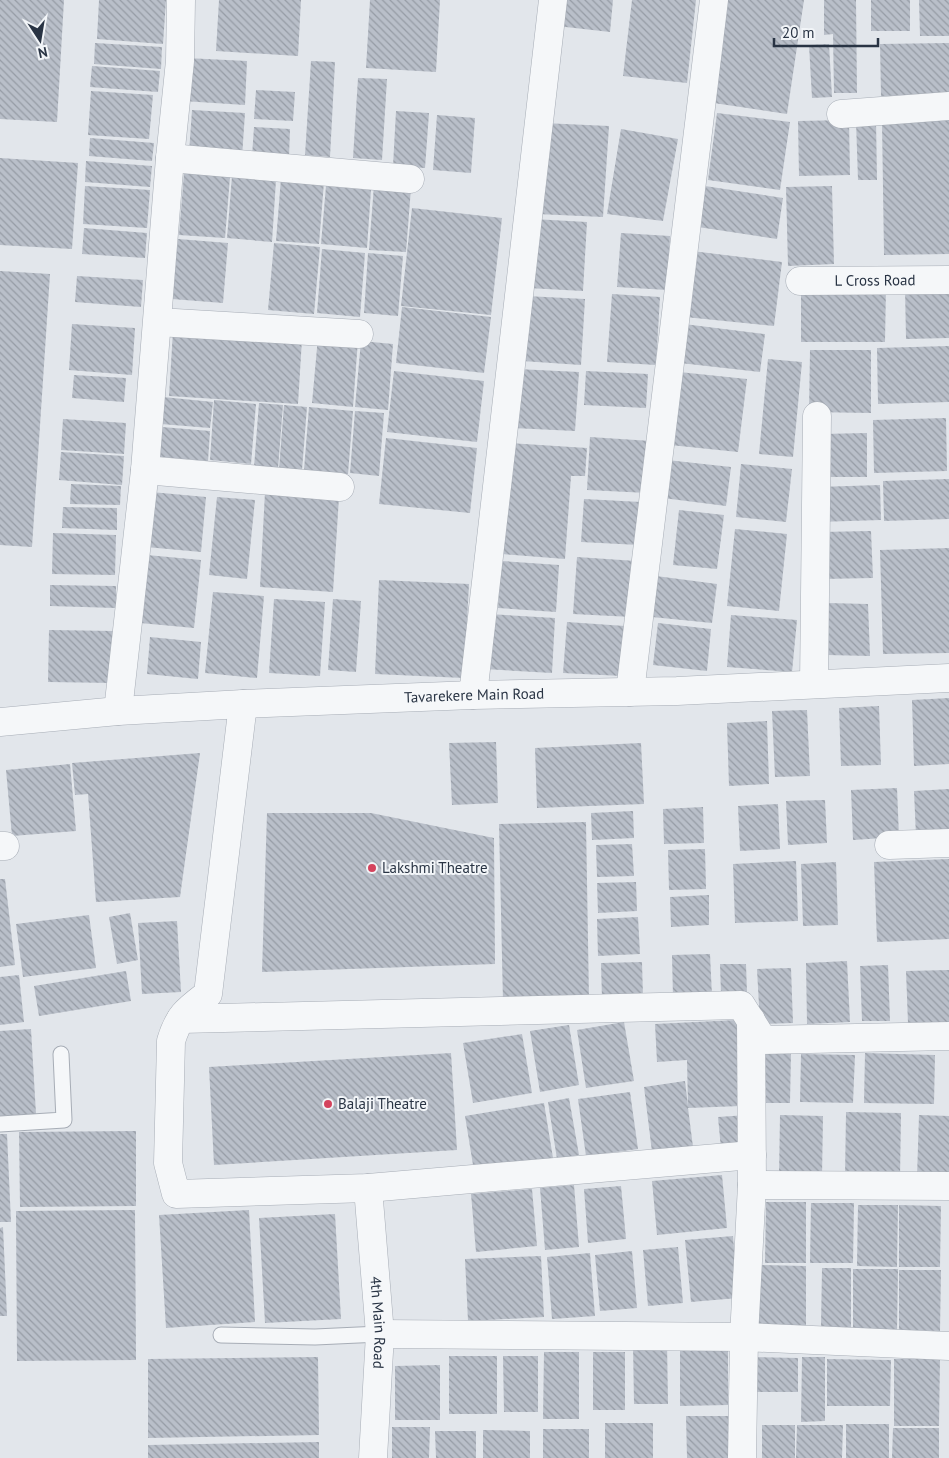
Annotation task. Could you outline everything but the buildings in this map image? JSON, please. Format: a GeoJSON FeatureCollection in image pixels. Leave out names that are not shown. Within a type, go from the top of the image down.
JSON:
{"type":"FeatureCollection","features":[{"type":"Feature","properties":{"kind":"street"},"geometry":{"type":"LineString","coordinates":[[118,711],[145,470],[170,158],[180,61],[181,0]]}},
{"type":"Feature","properties":{"kind":"street"},"geometry":{"type":"LineString","coordinates":[[473,695],[553,0]]}},
{"type":"Feature","properties":{"kind":"street"},"geometry":{"type":"LineString","coordinates":[[630,692],[714,0]]}},
{"type":"Feature","properties":{"kind":"street"},"geometry":{"type":"LineString","coordinates":[[840,114],[949,106]]}},
{"type":"Feature","properties":{"kind":"street"},"geometry":{"type":"LineString","coordinates":[[170,158],[410,179]]}},
{"type":"Feature","properties":{"kind":"street","name":"L Cross Road"},"geometry":{"type":"LineString","coordinates":[[800,281],[949,280]]}},
{"type":"Feature","properties":{"kind":"street"},"geometry":{"type":"LineString","coordinates":[[158,322],[360,334]]}},
{"type":"Feature","properties":{"kind":"street"},"geometry":{"type":"LineString","coordinates":[[814,684],[817,416]]}},
{"type":"Feature","properties":{"kind":"street"},"geometry":{"type":"LineString","coordinates":[[145,470],[340,487]]}},
{"type":"Feature","properties":{"kind":"street","name":"Tavarekere Main Road"},"geometry":{"type":"LineString","coordinates":[[0,722],[118,711],[243,704],[473,695],[630,692],[949,678]]}},
{"type":"Feature","properties":{"kind":"street"},"geometry":{"type":"LineString","coordinates":[[243,704],[208,994],[180,1019],[171,1041],[168,1164],[176,1194],[368,1188],[752,1156]]}},
{"type":"Feature","properties":{"kind":"street"},"geometry":{"type":"LineString","coordinates":[[889,845],[949,843]]}},
{"type":"Feature","properties":{"kind":"street"},"geometry":{"type":"LineString","coordinates":[[180,1019],[741,1005],[763,1040],[949,1036]]}},
{"type":"Feature","properties":{"kind":"street"},"geometry":{"type":"LineString","coordinates":[[742,1458],[744,1337],[752,1185],[751,1020]]}},
{"type":"Feature","properties":{"kind":"street"},"geometry":{"type":"LineString","coordinates":[[752,1185],[949,1186]]}},
{"type":"Feature","properties":{"kind":"street","name":"4th Main Road"},"geometry":{"type":"LineString","coordinates":[[368,1188],[380,1334],[373,1458]]}},
{"type":"Feature","properties":{"kind":"street"},"geometry":{"type":"LineString","coordinates":[[380,1334],[744,1337],[949,1346]]}},
{"type":"Feature","properties":{"kind":"lane"},"geometry":{"type":"LineString","coordinates":[[0,1124],[64,1120],[61,1054]]}},
{"type":"Feature","properties":{"kind":"lane"},"geometry":{"type":"LineString","coordinates":[[221,1336],[315,1337],[380,1334]]}},
{"type":"Feature","properties":{"kind":"place","name":"Lakshmi Theatre"},"geometry":{"type":"Point","coordinates":[372,868]}},
{"type":"Feature","properties":{"kind":"place","name":"Balaji Theatre"},"geometry":{"type":"Point","coordinates":[328,1104]}}]}
